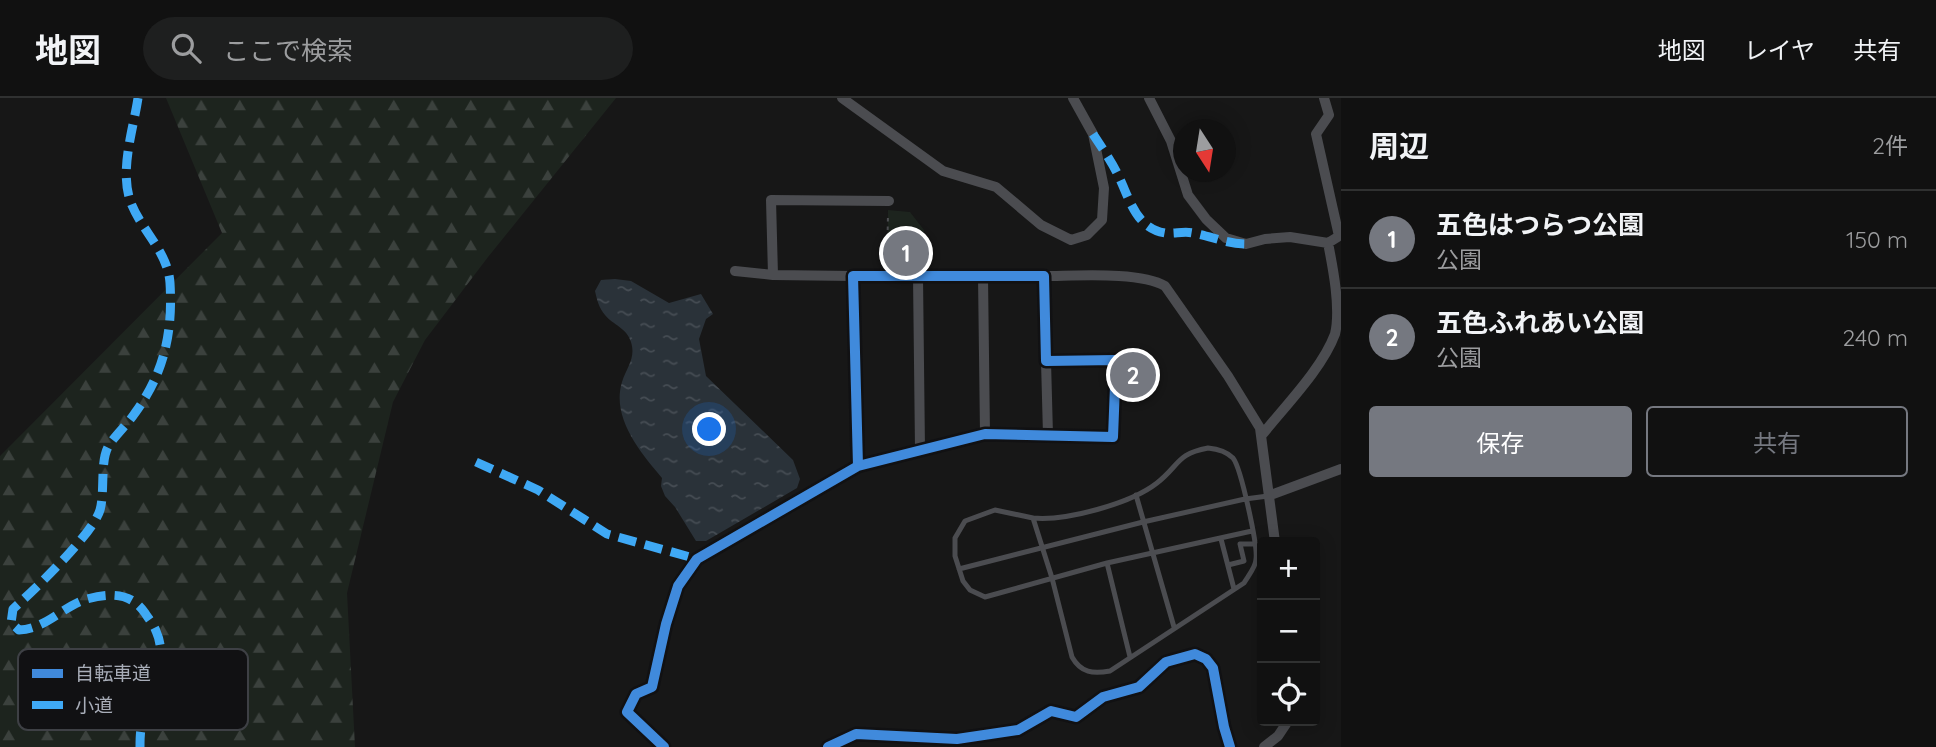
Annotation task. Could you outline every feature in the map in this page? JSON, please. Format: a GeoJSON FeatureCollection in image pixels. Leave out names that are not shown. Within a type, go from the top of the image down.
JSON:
{"type":"FeatureCollection","features":[{"type":"Feature","properties":{"kind":"street"},"geometry":{"type":"LineString","coordinates":[[842,98],[943,171],[996,187],[1041,225],[1071,240],[1087,235],[1102,220],[1104,188],[1093,134],[1073,98]]}},
{"type":"Feature","properties":{"kind":"street"},"geometry":{"type":"LineString","coordinates":[[1149,98],[1171,141],[1188,195],[1206,219],[1226,238],[1246,244],[1290,237],[1328,243],[1340,236],[1316,134],[1329,115],[1324,98]]}},
{"type":"Feature","properties":{"kind":"street"},"geometry":{"type":"LineString","coordinates":[[773,275],[771,200],[889,201]]}},
{"type":"Feature","properties":{"kind":"street"},"geometry":{"type":"LineString","coordinates":[[1262,435],[1313,370],[1336,332],[1338,298],[1328,243]]}},
{"type":"Feature","properties":{"kind":"street"},"geometry":{"type":"LineString","coordinates":[[735,271],[773,275],[1135,277],[1156,280],[1165,286],[1228,376],[1260,428],[1274,537]]}},
{"type":"Feature","properties":{"kind":"street"},"geometry":{"type":"LineString","coordinates":[[853,276],[858,466]]}},
{"type":"Feature","properties":{"kind":"street"},"geometry":{"type":"LineString","coordinates":[[918,276],[920,450]]}},
{"type":"Feature","properties":{"kind":"street"},"geometry":{"type":"LineString","coordinates":[[983,276],[985,433]]}},
{"type":"Feature","properties":{"kind":"street"},"geometry":{"type":"LineString","coordinates":[[1044,276],[1048,435]]}},
{"type":"Feature","properties":{"kind":"street"},"geometry":{"type":"LineString","coordinates":[[664,747],[627,712],[636,694],[652,687],[666,624],[678,586],[697,559],[858,466],[985,433],[1114,437],[1116,360],[1046,361]]}},
{"type":"Feature","properties":{"kind":"street"},"geometry":{"type":"LineString","coordinates":[[1268,496],[1341,469]]}},
{"type":"Feature","properties":{"kind":"street"},"geometry":{"type":"LineString","coordinates":[[828,747],[856,734],[957,738],[1018,730],[1051,711],[1076,717],[1103,697],[1139,687],[1166,662],[1195,654],[1206,659],[1213,668],[1230,747]]}},
{"type":"Feature","properties":{"kind":"street"},"geometry":{"type":"LineString","coordinates":[[1264,747],[1278,736],[1285,726]]}},
{"type":"Feature","properties":{"kind":"lane"},"geometry":{"type":"LineString","coordinates":[[1033,518],[1052,578],[1072,657],[1077,667],[1093,674],[1111,671],[1244,583],[1257,562],[1256,544],[1234,459],[1222,450],[1208,448],[1184,454],[1156,484],[1136,495],[1052,520],[995,510],[965,521],[955,538],[955,556],[963,581],[970,590],[985,597],[1052,578],[1107,563],[1153,555],[1252,531]]}},
{"type":"Feature","properties":{"kind":"lane"},"geometry":{"type":"LineString","coordinates":[[1136,495],[1174,627]]}},
{"type":"Feature","properties":{"kind":"lane"},"geometry":{"type":"LineString","coordinates":[[959,569],[1143,522],[1268,496]]}},
{"type":"Feature","properties":{"kind":"lane"},"geometry":{"type":"LineString","coordinates":[[1221,539],[1234,589]]}},
{"type":"Feature","properties":{"kind":"lane"},"geometry":{"type":"LineString","coordinates":[[1228,565],[1244,561],[1240,544],[1256,544]]}},
{"type":"Feature","properties":{"kind":"lane"},"geometry":{"type":"LineString","coordinates":[[1107,563],[1130,657]]}},
{"type":"Feature","properties":{"kind":"path"},"geometry":{"type":"LineString","coordinates":[[887,276],[889,201]]}},
{"type":"Feature","properties":{"kind":"green space"},"geometry":{"type":"Polygon","coordinates":[[[166,98],[616,98],[425,340],[393,402],[347,593],[355,747],[0,747],[0,456],[222,233],[166,98]]]}},
{"type":"Feature","properties":{"kind":"green space"},"geometry":{"type":"Polygon","coordinates":[[[888,210],[910,212],[924,230],[925,276],[887,276],[888,210]]]}},
{"type":"Feature","properties":{"kind":"green space"},"geometry":{"type":"Polygon","coordinates":[[[1151,358],[1150,390],[1115,390],[1116,360],[1151,358]]]}},
{"type":"Feature","properties":{"kind":"water"},"geometry":{"type":"Polygon","coordinates":[[[601,280],[631,281],[669,303],[701,294],[713,314],[706,319],[699,339],[706,376],[793,460],[800,479],[797,488],[706,541],[696,541],[665,496],[661,486],[662,478],[645,458],[624,422],[620,395],[622,382],[632,358],[631,342],[626,333],[603,312],[595,291],[601,280]]]}},
{"type":"Feature","properties":{"kind":"marked path"},"geometry":{"type":"LineString","coordinates":[[138,98],[126,178],[131,203],[160,251],[168,272],[171,301],[168,336],[160,367],[145,398],[108,447],[104,461],[100,510],[95,520],[62,561],[13,609],[11,623],[19,630],[29,629],[78,602],[103,596],[119,596],[133,601],[145,613],[155,629],[160,649]]}},
{"type":"Feature","properties":{"kind":"marked path"},"geometry":{"type":"LineString","coordinates":[[1093,134],[1116,171],[1135,212],[1147,225],[1165,233],[1190,232],[1246,244]]}},
{"type":"Feature","properties":{"kind":"marked path"},"geometry":{"type":"LineString","coordinates":[[476,462],[538,490],[607,534],[697,559]]}},
{"type":"Feature","properties":{"kind":"marked path"},"geometry":{"type":"LineString","coordinates":[[140,747],[141,730]]}},
{"type":"Feature","properties":{"kind":"cycle path"},"geometry":{"type":"LineString","coordinates":[[853,276],[1044,276],[1046,361],[1116,360],[1113,437],[985,434],[858,466],[853,276]]}},
{"type":"Feature","properties":{"kind":"cycle path"},"geometry":{"type":"LineString","coordinates":[[664,747],[627,712],[636,694],[652,687],[666,624],[678,586],[697,559],[858,466]]}},
{"type":"Feature","properties":{"kind":"cycle path"},"geometry":{"type":"LineString","coordinates":[[828,747],[856,734],[957,739],[1018,730],[1051,711],[1076,717],[1103,697],[1139,687],[1166,662],[1195,654],[1206,659],[1213,668],[1230,747]]}},
{"type":"Feature","properties":{"kind":"place","name":"五色はつらつ公園"},"geometry":{"type":"Point","coordinates":[906,253]}},
{"type":"Feature","properties":{"kind":"place","name":"五色ふれあい公園"},"geometry":{"type":"Point","coordinates":[1133,375]}}]}
